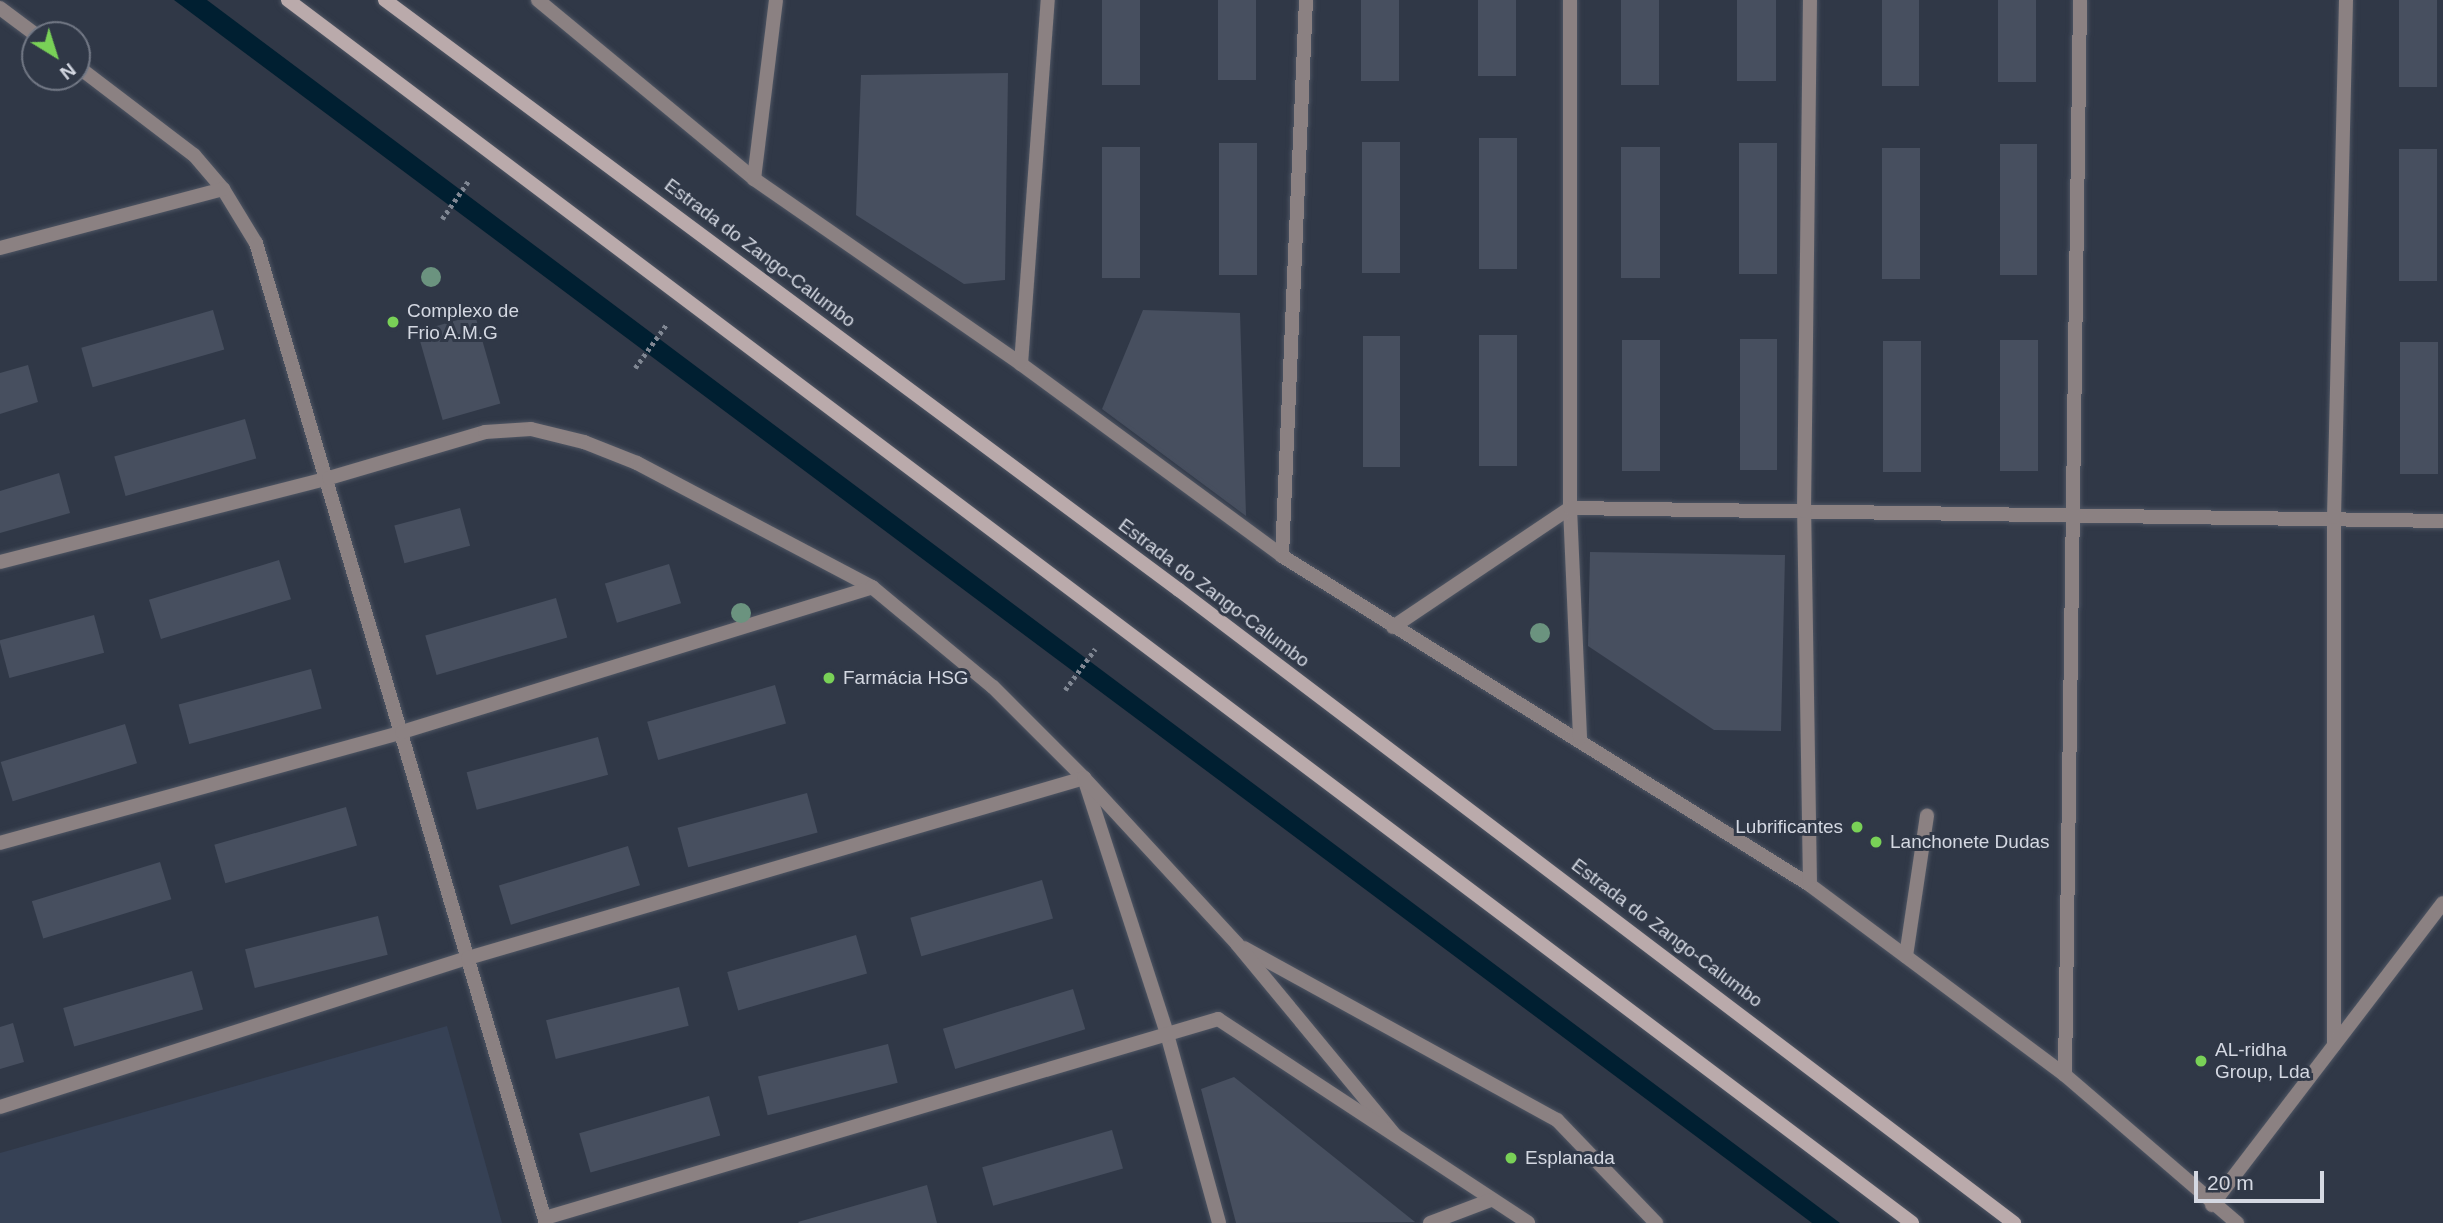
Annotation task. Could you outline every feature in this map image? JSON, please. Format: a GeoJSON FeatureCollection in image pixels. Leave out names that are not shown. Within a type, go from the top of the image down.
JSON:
{"type":"FeatureCollection","features":[{"type":"Feature","properties":{"kind":"main road"},"geometry":{"type":"LineString","coordinates":[[288,0],[1912,1223]]}},
{"type":"Feature","properties":{"kind":"main road","name":"Estrada do Zango-Calumbo"},"geometry":{"type":"LineString","coordinates":[[385,0],[1234,632],[2014,1223]]}},
{"type":"Feature","properties":{"kind":"street"},"geometry":{"type":"LineString","coordinates":[[538,0],[754,179],[1021,364],[1282,556],[1393,628],[1580,738],[1810,885],[2065,1074],[2212,1205],[2237,1223]]}},
{"type":"Feature","properties":{"kind":"street"},"geometry":{"type":"LineString","coordinates":[[754,179],[776,0]]}},
{"type":"Feature","properties":{"kind":"street"},"geometry":{"type":"LineString","coordinates":[[1021,364],[1048,0]]}},
{"type":"Feature","properties":{"kind":"street"},"geometry":{"type":"LineString","coordinates":[[1282,556],[1306,0]]}},
{"type":"Feature","properties":{"kind":"street"},"geometry":{"type":"LineString","coordinates":[[1570,0],[1570,508],[1580,738]]}},
{"type":"Feature","properties":{"kind":"street"},"geometry":{"type":"LineString","coordinates":[[1810,0],[1804,511],[1810,885]]}},
{"type":"Feature","properties":{"kind":"street"},"geometry":{"type":"LineString","coordinates":[[2065,1074],[2080,0]]}},
{"type":"Feature","properties":{"kind":"street"},"geometry":{"type":"LineString","coordinates":[[2334,1045],[2334,517],[2346,0]]}},
{"type":"Feature","properties":{"kind":"street"},"geometry":{"type":"LineString","coordinates":[[0,8],[21,24]]}},
{"type":"Feature","properties":{"kind":"street"},"geometry":{"type":"LineString","coordinates":[[91,77],[194,155],[223,188],[256,243],[329,478],[546,1221],[1218,1019],[1528,1223]]}},
{"type":"Feature","properties":{"kind":"street"},"geometry":{"type":"LineString","coordinates":[[0,248],[223,188]]}},
{"type":"Feature","properties":{"kind":"street"},"geometry":{"type":"LineString","coordinates":[[0,562],[329,478],[485,432],[531,429],[584,442],[637,463],[872,587],[993,687],[1084,778],[1237,944],[1395,1135]]}},
{"type":"Feature","properties":{"kind":"street"},"geometry":{"type":"LineString","coordinates":[[1393,628],[1570,508],[2334,517],[2443,521]]}},
{"type":"Feature","properties":{"kind":"street"},"geometry":{"type":"LineString","coordinates":[[0,843],[402,732],[872,587]]}},
{"type":"Feature","properties":{"kind":"street"},"geometry":{"type":"LineString","coordinates":[[0,1107],[468,958],[1084,778]]}},
{"type":"Feature","properties":{"kind":"street"},"geometry":{"type":"LineString","coordinates":[[1084,778],[1167,1034],[1219,1223]]}},
{"type":"Feature","properties":{"kind":"street"},"geometry":{"type":"LineString","coordinates":[[1906,956],[1927,816]]}},
{"type":"Feature","properties":{"kind":"street"},"geometry":{"type":"LineString","coordinates":[[2212,1205],[2443,903]]}},
{"type":"Feature","properties":{"kind":"street"},"geometry":{"type":"LineString","coordinates":[[1237,944],[1557,1120],[1656,1223]]}},
{"type":"Feature","properties":{"kind":"street"},"geometry":{"type":"LineString","coordinates":[[1430,1223],[1491,1200]]}},
{"type":"Feature","properties":{"kind":"path"},"geometry":{"type":"LineString","coordinates":[[442,219],[469,180]]}},
{"type":"Feature","properties":{"kind":"path"},"geometry":{"type":"LineString","coordinates":[[635,368],[666,325]]}},
{"type":"Feature","properties":{"kind":"path"},"geometry":{"type":"LineString","coordinates":[[1065,690],[1095,649]]}},
{"type":"Feature","properties":{"kind":"shaded area"},"geometry":{"type":"Polygon","coordinates":[[[174,0],[207,0],[1840,1223],[1812,1223],[174,0]]]}},
{"type":"Feature","properties":{"kind":"shaded area"},"geometry":{"type":"Polygon","coordinates":[[[447,1026],[502,1223],[0,1223],[0,1153],[447,1026]]]}},
{"type":"Feature","properties":{"kind":"building"},"geometry":{"type":"Polygon","coordinates":[[[1102,0],[1140,0],[1140,85],[1102,85],[1102,0]]]}},
{"type":"Feature","properties":{"kind":"building"},"geometry":{"type":"Polygon","coordinates":[[[1218,0],[1256,0],[1256,80],[1218,80],[1218,0]]]}},
{"type":"Feature","properties":{"kind":"building"},"geometry":{"type":"Polygon","coordinates":[[[1361,0],[1399,0],[1399,81],[1361,81],[1361,0]]]}},
{"type":"Feature","properties":{"kind":"building"},"geometry":{"type":"Polygon","coordinates":[[[1478,0],[1516,0],[1516,76],[1478,76],[1478,0]]]}},
{"type":"Feature","properties":{"kind":"building"},"geometry":{"type":"Polygon","coordinates":[[[1621,0],[1659,0],[1659,85],[1621,85],[1621,0]]]}},
{"type":"Feature","properties":{"kind":"building"},"geometry":{"type":"Polygon","coordinates":[[[1737,0],[1776,0],[1776,81],[1737,81],[1737,0]]]}},
{"type":"Feature","properties":{"kind":"building"},"geometry":{"type":"Polygon","coordinates":[[[1882,0],[1919,0],[1919,86],[1882,86],[1882,0]]]}},
{"type":"Feature","properties":{"kind":"building"},"geometry":{"type":"Polygon","coordinates":[[[1998,0],[2036,0],[2036,82],[1998,82],[1998,0]]]}},
{"type":"Feature","properties":{"kind":"building"},"geometry":{"type":"Polygon","coordinates":[[[2399,0],[2437,0],[2437,87],[2399,87],[2399,0]]]}},
{"type":"Feature","properties":{"kind":"building"},"geometry":{"type":"Polygon","coordinates":[[[1008,73],[1005,280],[964,284],[856,215],[861,75],[1008,73]]]}},
{"type":"Feature","properties":{"kind":"building"},"geometry":{"type":"Polygon","coordinates":[[[1479,138],[1517,138],[1517,269],[1479,269],[1479,138]]]}},
{"type":"Feature","properties":{"kind":"building"},"geometry":{"type":"Polygon","coordinates":[[[1362,142],[1400,142],[1400,273],[1362,273],[1362,142]]]}},
{"type":"Feature","properties":{"kind":"building"},"geometry":{"type":"Polygon","coordinates":[[[1219,143],[1257,143],[1257,275],[1219,275],[1219,143]]]}},
{"type":"Feature","properties":{"kind":"building"},"geometry":{"type":"Polygon","coordinates":[[[1739,143],[1777,143],[1777,274],[1739,274],[1739,143]]]}},
{"type":"Feature","properties":{"kind":"building"},"geometry":{"type":"Polygon","coordinates":[[[2000,144],[2037,144],[2037,275],[2000,275],[2000,144]]]}},
{"type":"Feature","properties":{"kind":"building"},"geometry":{"type":"Polygon","coordinates":[[[1102,147],[1140,147],[1140,278],[1102,278],[1102,147]]]}},
{"type":"Feature","properties":{"kind":"building"},"geometry":{"type":"Polygon","coordinates":[[[1621,147],[1660,147],[1660,278],[1621,278],[1621,147]]]}},
{"type":"Feature","properties":{"kind":"building"},"geometry":{"type":"Polygon","coordinates":[[[1882,148],[1920,148],[1920,279],[1882,279],[1882,148]]]}},
{"type":"Feature","properties":{"kind":"building"},"geometry":{"type":"Polygon","coordinates":[[[2399,149],[2437,149],[2437,281],[2399,281],[2399,149]]]}},
{"type":"Feature","properties":{"kind":"building"},"geometry":{"type":"Polygon","coordinates":[[[213,310],[224,349],[93,387],[81,348],[213,310]]]}},
{"type":"Feature","properties":{"kind":"building"},"geometry":{"type":"Polygon","coordinates":[[[1143,310],[1240,313],[1246,516],[1102,409],[1143,310]]]}},
{"type":"Feature","properties":{"kind":"building"},"geometry":{"type":"Polygon","coordinates":[[[475,315],[500,403],[443,420],[417,332],[475,315]]]}},
{"type":"Feature","properties":{"kind":"building"},"geometry":{"type":"Polygon","coordinates":[[[1479,335],[1517,335],[1517,466],[1479,466],[1479,335]]]}},
{"type":"Feature","properties":{"kind":"building"},"geometry":{"type":"Polygon","coordinates":[[[1363,336],[1400,336],[1400,467],[1363,467],[1363,336]]]}},
{"type":"Feature","properties":{"kind":"building"},"geometry":{"type":"Polygon","coordinates":[[[1740,339],[1777,339],[1777,470],[1740,470],[1740,339]]]}},
{"type":"Feature","properties":{"kind":"building"},"geometry":{"type":"Polygon","coordinates":[[[1622,340],[1660,340],[1660,471],[1622,471],[1622,340]]]}},
{"type":"Feature","properties":{"kind":"building"},"geometry":{"type":"Polygon","coordinates":[[[2000,340],[2038,340],[2038,471],[2000,471],[2000,340]]]}},
{"type":"Feature","properties":{"kind":"building"},"geometry":{"type":"Polygon","coordinates":[[[1883,341],[1921,341],[1921,472],[1883,472],[1883,341]]]}},
{"type":"Feature","properties":{"kind":"building"},"geometry":{"type":"Polygon","coordinates":[[[2400,342],[2438,342],[2438,474],[2400,474],[2400,342]]]}},
{"type":"Feature","properties":{"kind":"building"},"geometry":{"type":"Polygon","coordinates":[[[28,365],[38,402],[0,414],[0,373],[28,365]]]}},
{"type":"Feature","properties":{"kind":"building"},"geometry":{"type":"Polygon","coordinates":[[[245,419],[256,458],[126,496],[114,456],[245,419]]]}},
{"type":"Feature","properties":{"kind":"building"},"geometry":{"type":"Polygon","coordinates":[[[59,473],[70,513],[0,533],[0,491],[59,473]]]}},
{"type":"Feature","properties":{"kind":"building"},"geometry":{"type":"Polygon","coordinates":[[[460,508],[470,546],[404,563],[394,526],[460,508]]]}},
{"type":"Feature","properties":{"kind":"building"},"geometry":{"type":"Polygon","coordinates":[[[1590,552],[1785,555],[1781,731],[1714,730],[1588,646],[1590,552]]]}},
{"type":"Feature","properties":{"kind":"building"},"geometry":{"type":"Polygon","coordinates":[[[279,560],[291,599],[161,639],[149,600],[279,560]]]}},
{"type":"Feature","properties":{"kind":"building"},"geometry":{"type":"Polygon","coordinates":[[[669,564],[681,603],[617,623],[605,584],[669,564]]]}},
{"type":"Feature","properties":{"kind":"building"},"geometry":{"type":"Polygon","coordinates":[[[556,598],[567,637],[437,675],[425,635],[556,598]]]}},
{"type":"Feature","properties":{"kind":"building"},"geometry":{"type":"Polygon","coordinates":[[[94,615],[104,653],[9,678],[0,640],[94,615]]]}},
{"type":"Feature","properties":{"kind":"building"},"geometry":{"type":"Polygon","coordinates":[[[311,669],[322,709],[189,744],[179,704],[311,669]]]}},
{"type":"Feature","properties":{"kind":"building"},"geometry":{"type":"Polygon","coordinates":[[[775,685],[786,723],[658,760],[647,722],[775,685]]]}},
{"type":"Feature","properties":{"kind":"building"},"geometry":{"type":"Polygon","coordinates":[[[125,724],[137,763],[13,801],[1,762],[125,724]]]}},
{"type":"Feature","properties":{"kind":"building"},"geometry":{"type":"Polygon","coordinates":[[[598,737],[608,775],[477,810],[467,772],[598,737]]]}},
{"type":"Feature","properties":{"kind":"building"},"geometry":{"type":"Polygon","coordinates":[[[807,793],[818,833],[688,867],[678,828],[807,793]]]}},
{"type":"Feature","properties":{"kind":"building"},"geometry":{"type":"Polygon","coordinates":[[[346,807],[357,845],[225,883],[214,845],[346,807]]]}},
{"type":"Feature","properties":{"kind":"building"},"geometry":{"type":"Polygon","coordinates":[[[628,846],[640,885],[511,925],[499,885],[628,846]]]}},
{"type":"Feature","properties":{"kind":"building"},"geometry":{"type":"Polygon","coordinates":[[[160,862],[171,899],[43,938],[32,901],[160,862]]]}},
{"type":"Feature","properties":{"kind":"building"},"geometry":{"type":"Polygon","coordinates":[[[1042,880],[1053,918],[921,956],[910,918],[1042,880]]]}},
{"type":"Feature","properties":{"kind":"building"},"geometry":{"type":"Polygon","coordinates":[[[378,916],[388,955],[255,988],[245,949],[378,916]]]}},
{"type":"Feature","properties":{"kind":"building"},"geometry":{"type":"Polygon","coordinates":[[[856,935],[867,973],[738,1010],[727,972],[856,935]]]}},
{"type":"Feature","properties":{"kind":"building"},"geometry":{"type":"Polygon","coordinates":[[[192,971],[203,1009],[74,1046],[63,1008],[192,971]]]}},
{"type":"Feature","properties":{"kind":"building"},"geometry":{"type":"Polygon","coordinates":[[[679,987],[689,1026],[556,1059],[546,1020],[679,987]]]}},
{"type":"Feature","properties":{"kind":"building"},"geometry":{"type":"Polygon","coordinates":[[[1073,989],[1085,1029],[955,1069],[943,1029],[1073,989]]]}},
{"type":"Feature","properties":{"kind":"building"},"geometry":{"type":"Polygon","coordinates":[[[13,1023],[24,1062],[0,1069],[0,1027],[13,1023]]]}},
{"type":"Feature","properties":{"kind":"building"},"geometry":{"type":"Polygon","coordinates":[[[888,1044],[898,1083],[768,1115],[758,1076],[888,1044]]]}},
{"type":"Feature","properties":{"kind":"building"},"geometry":{"type":"Polygon","coordinates":[[[1234,1077],[1415,1222],[1236,1223],[1201,1089],[1234,1077]]]}},
{"type":"Feature","properties":{"kind":"building"},"geometry":{"type":"Polygon","coordinates":[[[709,1096],[720,1135],[591,1173],[579,1133],[709,1096]]]}},
{"type":"Feature","properties":{"kind":"building"},"geometry":{"type":"Polygon","coordinates":[[[1112,1130],[1123,1168],[993,1206],[982,1167],[1112,1130]]]}},
{"type":"Feature","properties":{"kind":"building"},"geometry":{"type":"Polygon","coordinates":[[[927,1185],[937,1223],[798,1222],[927,1185]]]}},
{"type":"Feature","properties":{"kind":"place","name":"Complexo de Frio A.M.G"},"geometry":{"type":"Point","coordinates":[393,322]}},
{"type":"Feature","properties":{"kind":"place","name":"Farmácia HSG"},"geometry":{"type":"Point","coordinates":[829,678]}},
{"type":"Feature","properties":{"kind":"place","name":"Lubrificantes"},"geometry":{"type":"Point","coordinates":[1857,827]}},
{"type":"Feature","properties":{"kind":"place","name":"Lanchonete Dudas"},"geometry":{"type":"Point","coordinates":[1876,842]}},
{"type":"Feature","properties":{"kind":"place","name":"AL-ridha Group, Lda"},"geometry":{"type":"Point","coordinates":[2201,1061]}},
{"type":"Feature","properties":{"kind":"place","name":"Esplanada"},"geometry":{"type":"Point","coordinates":[1511,1158]}}]}
